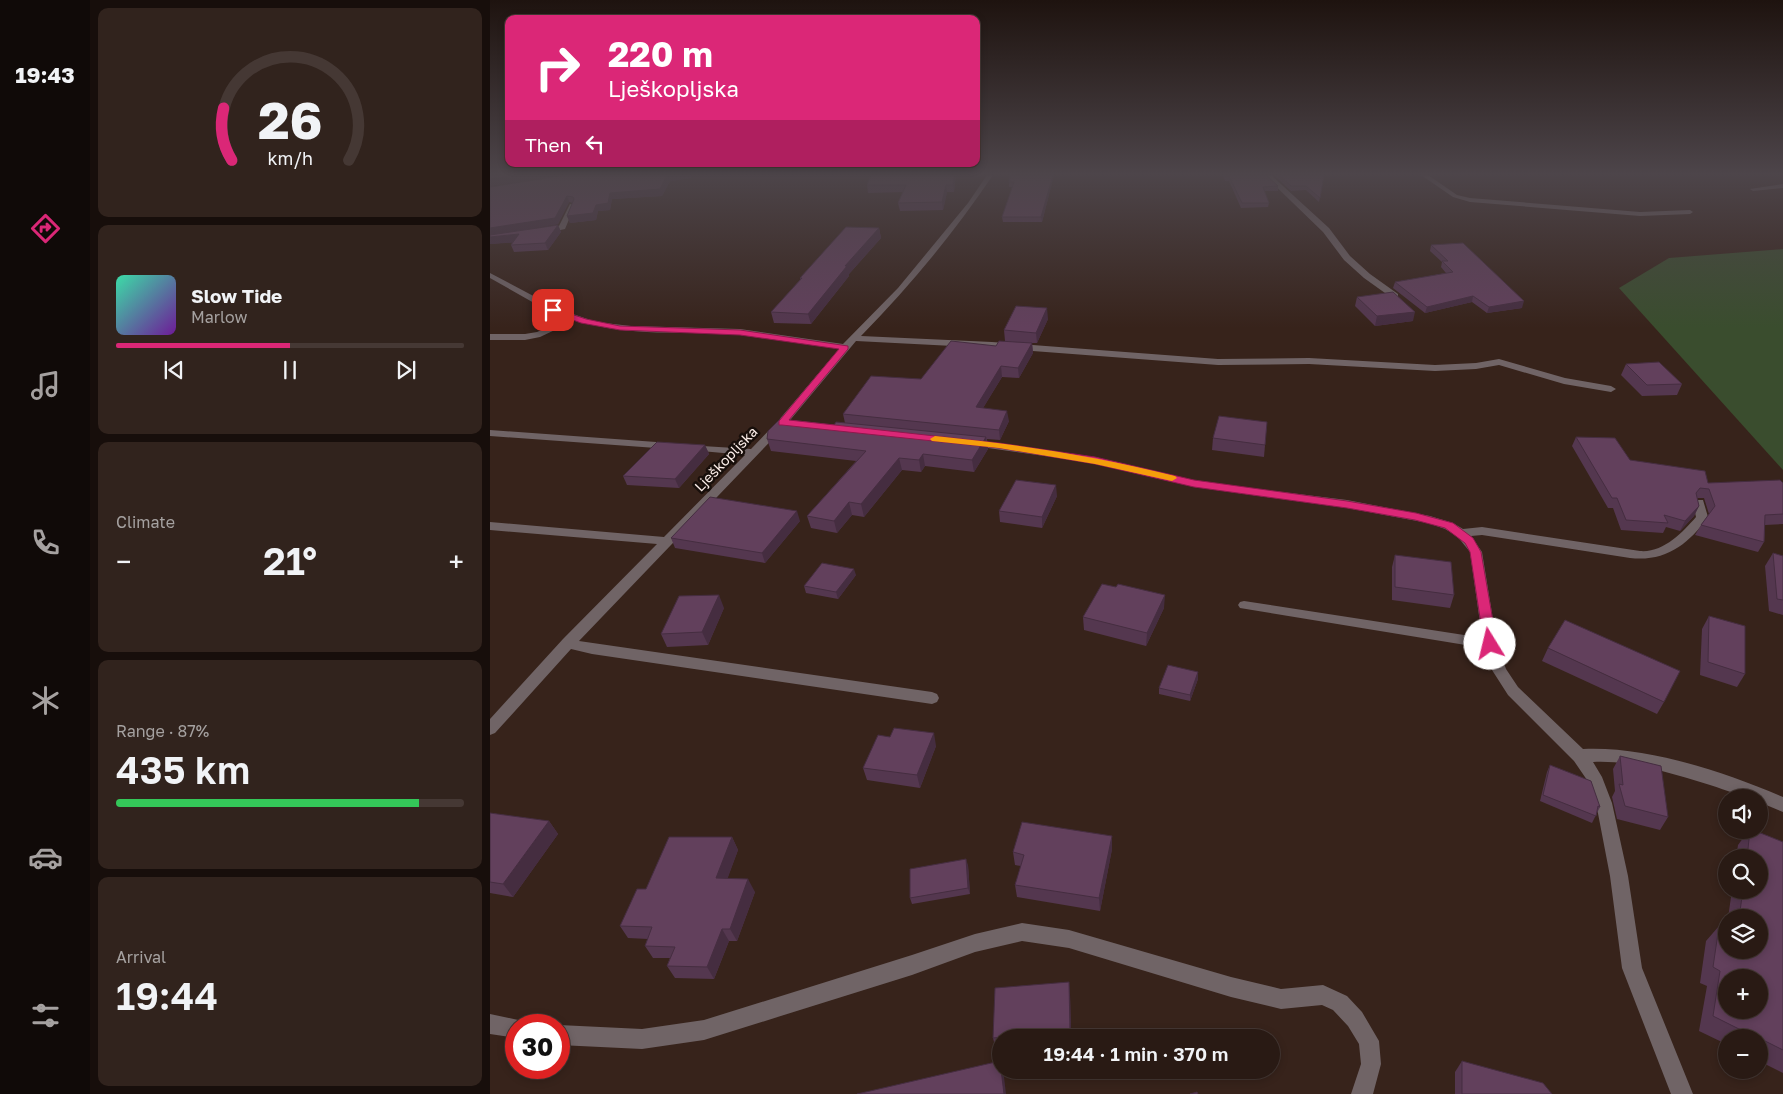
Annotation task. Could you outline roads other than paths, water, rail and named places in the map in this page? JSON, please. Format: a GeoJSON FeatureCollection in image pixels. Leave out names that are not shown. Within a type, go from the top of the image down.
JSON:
{"type":"FeatureCollection","features":[{"type":"Feature","properties":{"kind":"street"},"geometry":{"type":"LineString","coordinates":[[539,233],[562,228],[563,226]]}},
{"type":"Feature","properties":{"kind":"street","name":"Lješkopljska"},"geometry":{"type":"LineString","coordinates":[[490,729],[568,643],[782,423],[845,348],[901,290],[952,226]]}},
{"type":"Feature","properties":{"kind":"street"},"geometry":{"type":"LineString","coordinates":[[1322,226],[1347,258],[1394,296]]}},
{"type":"Feature","properties":{"kind":"street"},"geometry":{"type":"LineString","coordinates":[[490,275],[553,310],[574,318],[620,328],[740,332],[845,348]]}},
{"type":"Feature","properties":{"kind":"street"},"geometry":{"type":"LineString","coordinates":[[490,337],[540,334],[574,318]]}},
{"type":"Feature","properties":{"kind":"street"},"geometry":{"type":"LineString","coordinates":[[855,338],[992,345],[1218,362],[1309,362],[1435,368],[1476,366],[1499,362],[1583,386],[1611,389]]}},
{"type":"Feature","properties":{"kind":"street"},"geometry":{"type":"LineString","coordinates":[[782,423],[802,425]]}},
{"type":"Feature","properties":{"kind":"street"},"geometry":{"type":"LineString","coordinates":[[490,433],[753,452]]}},
{"type":"Feature","properties":{"kind":"street"},"geometry":{"type":"LineString","coordinates":[[960,441],[1095,460],[1194,484],[1347,504],[1416,517],[1449,526],[1461,533],[1476,552],[1490,644],[1499,670],[1513,692],[1580,756],[1594,777],[1604,803],[1619,876],[1632,968],[1682,1094]]}},
{"type":"Feature","properties":{"kind":"street"},"geometry":{"type":"LineString","coordinates":[[1461,533],[1482,531],[1630,554],[1651,555],[1666,550],[1697,524],[1702,516],[1699,503]]}},
{"type":"Feature","properties":{"kind":"street"},"geometry":{"type":"LineString","coordinates":[[490,526],[668,541]]}},
{"type":"Feature","properties":{"kind":"street"},"geometry":{"type":"LineString","coordinates":[[568,643],[592,649],[932,698]]}},
{"type":"Feature","properties":{"kind":"street"},"geometry":{"type":"LineString","coordinates":[[1580,756],[1604,754],[1657,764],[1721,782],[1783,806]]}},
{"type":"Feature","properties":{"kind":"street"},"geometry":{"type":"LineString","coordinates":[[570,1036],[642,1039],[704,1030],[912,965],[974,943],[1022,932],[1069,939],[1230,987],[1273,997],[1282,999],[1323,995],[1340,1003],[1355,1019],[1369,1041],[1371,1064],[1362,1094]]}},
{"type":"Feature","properties":{"kind":"street"},"geometry":{"type":"LineString","coordinates":[[490,1024],[505,1026]]}},
{"type":"Feature","properties":{"kind":"lane"},"geometry":{"type":"LineString","coordinates":[[1244,605],[1490,644]]}}]}
